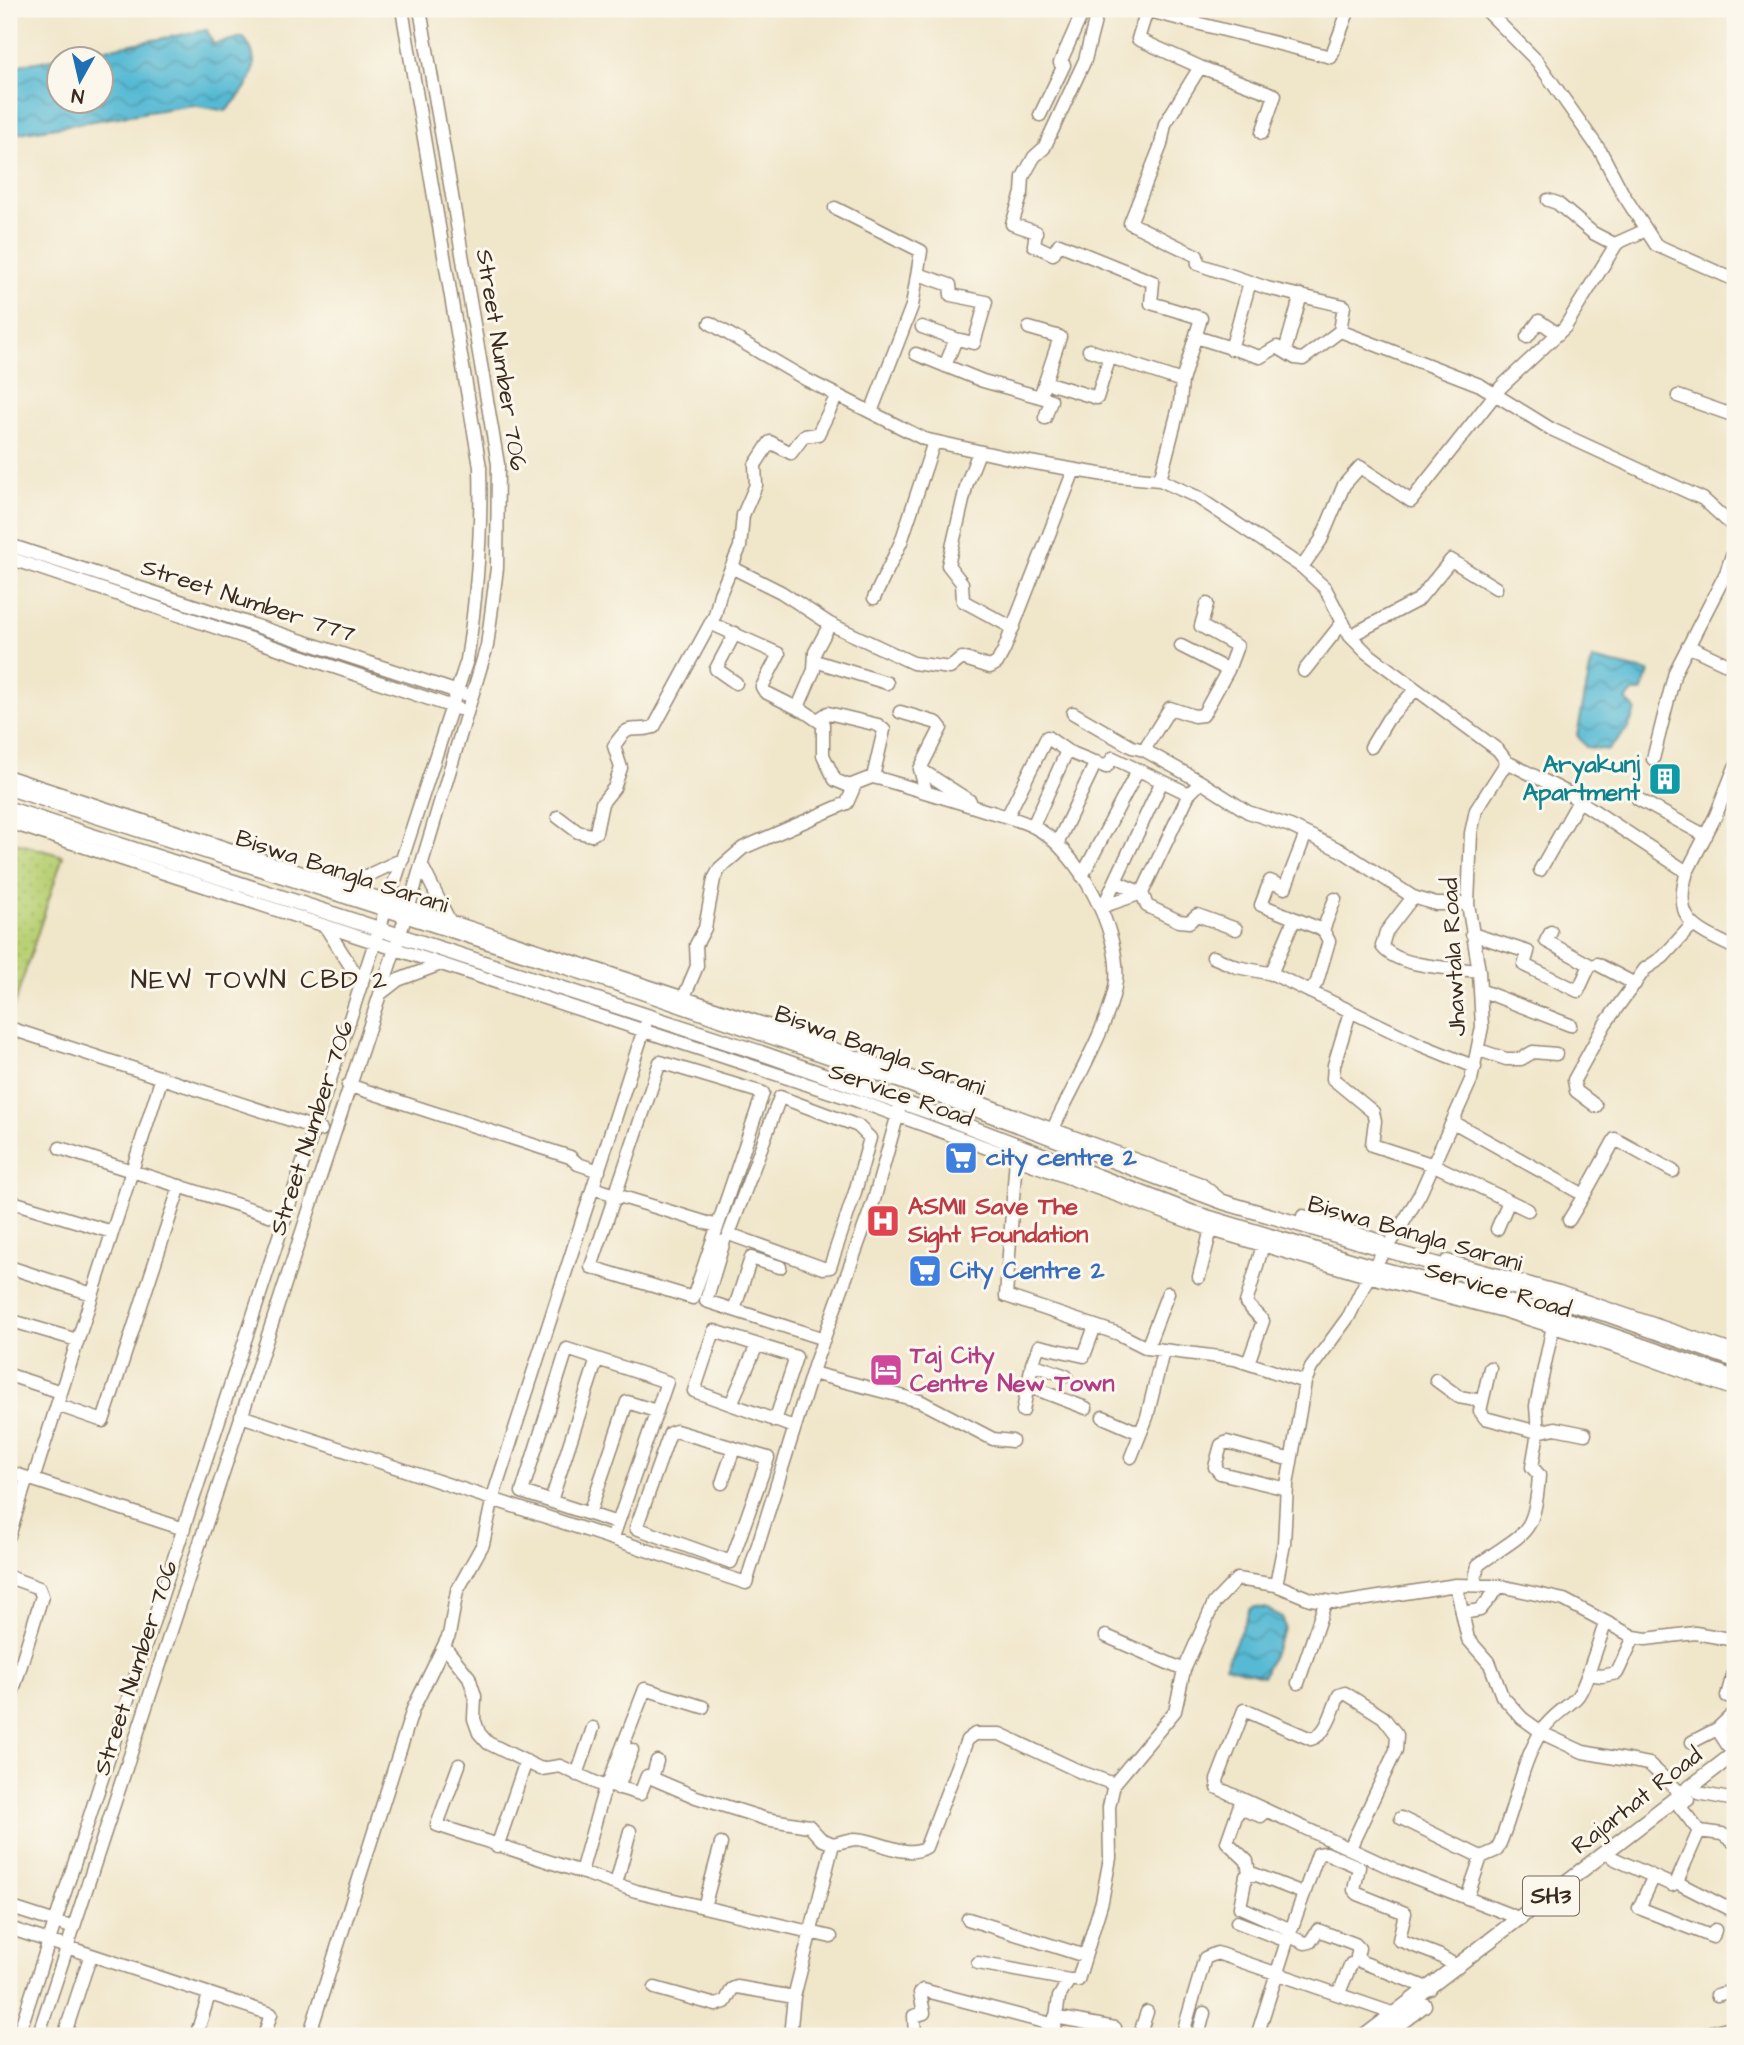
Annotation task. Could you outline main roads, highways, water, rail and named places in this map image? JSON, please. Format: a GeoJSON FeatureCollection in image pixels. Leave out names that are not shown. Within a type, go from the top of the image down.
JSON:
{"type":"FeatureCollection","features":[{"type":"Feature","properties":{"kind":"main road","name":"Biswa Bangla Sarani"},"geometry":{"type":"LineString","coordinates":[[9,788],[407,912],[613,982],[906,1083],[1223,1202],[1558,1295],[1680,1336],[1735,1360]]}},
{"type":"Feature","properties":{"kind":"main road","name":"Biswa Bangla Sarani"},"geometry":{"type":"LineString","coordinates":[[9,809],[377,936],[649,1017],[1193,1213],[1370,1271],[1562,1317],[1735,1378]]}},
{"type":"Feature","properties":{"kind":"main road","name":"Rajarhat Road"},"geometry":{"type":"LineString","coordinates":[[1383,2036],[1613,1858],[1735,1757]]}},
{"type":"Feature","properties":{"kind":"main road","name":"Rajarhat Road"},"geometry":{"type":"LineString","coordinates":[[1366,2036],[1687,1799]]}},
{"type":"Feature","properties":{"kind":"water"},"geometry":{"type":"Polygon","coordinates":[[[207,30],[213,44],[243,37],[254,57],[252,76],[226,111],[192,105],[18,133],[9,67],[46,60],[46,116],[116,116],[116,47],[207,30]]]}},
{"type":"Feature","properties":{"kind":"water"},"geometry":{"type":"Polygon","coordinates":[[[1592,659],[1649,672],[1641,692],[1633,692],[1626,700],[1636,710],[1628,728],[1608,750],[1586,747],[1577,735],[1592,659]]]}},
{"type":"Feature","properties":{"kind":"water"},"geometry":{"type":"Polygon","coordinates":[[[1250,1609],[1268,1609],[1283,1618],[1285,1628],[1263,1676],[1225,1666],[1250,1609]]]}},
{"type":"Feature","properties":{"kind":"place","name":"Aryakunj Apartment"},"geometry":{"type":"Point","coordinates":[1665,779]}},
{"type":"Feature","properties":{"kind":"place","name":"city centre 2"},"geometry":{"type":"Point","coordinates":[961,1158]}},
{"type":"Feature","properties":{"kind":"place","name":"ASMII Save The Sight Foundation"},"geometry":{"type":"Point","coordinates":[883,1221]}},
{"type":"Feature","properties":{"kind":"place","name":"City Centre 2"},"geometry":{"type":"Point","coordinates":[925,1271]}},
{"type":"Feature","properties":{"kind":"place","name":"Taj City Centre New Town"},"geometry":{"type":"Point","coordinates":[886,1370]}},
{"type":"Feature","properties":{"kind":"district","name":"NEW TOWN CBD 2"},"geometry":{"type":"Point","coordinates":[260,980]}}]}
